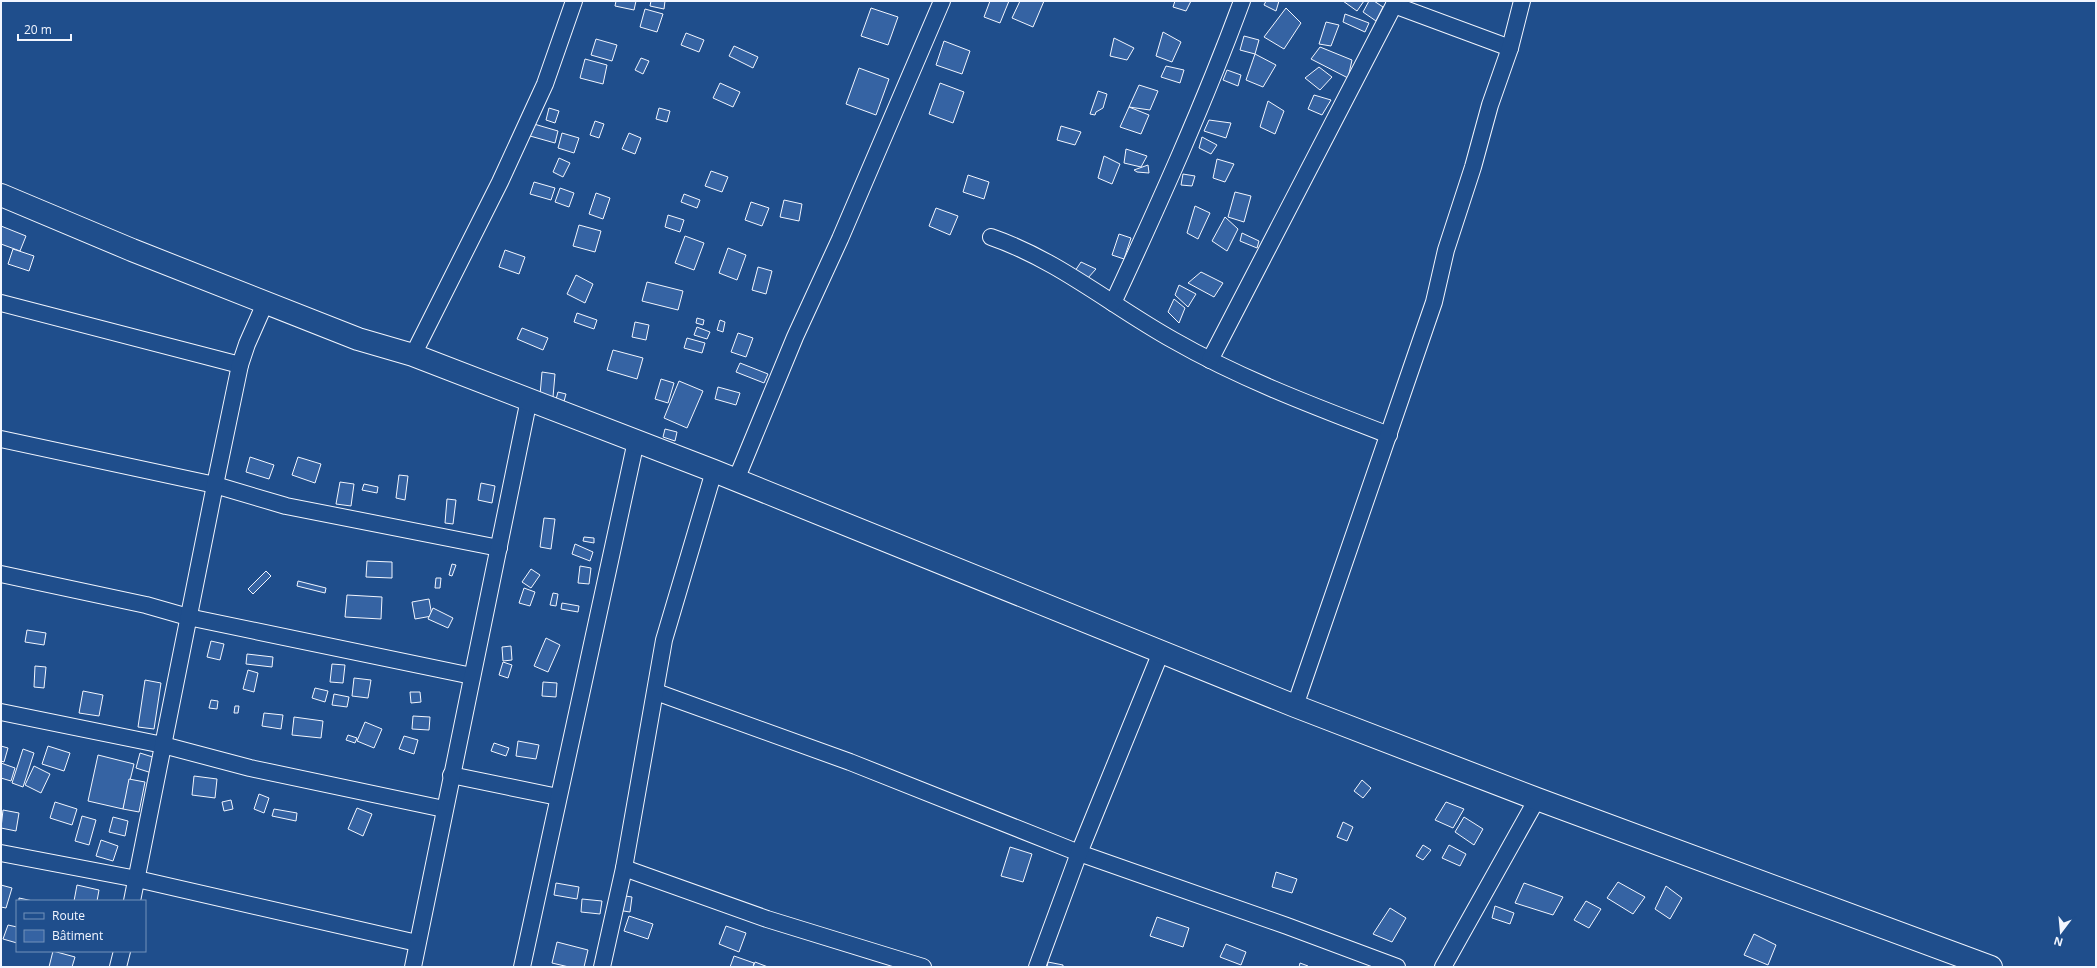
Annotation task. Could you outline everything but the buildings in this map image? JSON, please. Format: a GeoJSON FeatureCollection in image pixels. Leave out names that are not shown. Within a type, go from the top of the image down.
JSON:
{"type":"FeatureCollection","features":[{"type":"Feature","properties":{"kind":"main road"},"geometry":{"type":"LineString","coordinates":[[1,195],[132,250],[266,301],[358,339],[413,355],[714,471],[1295,706],[1537,799],[1991,967]]}},
{"type":"Feature","properties":{"kind":"street"},"geometry":{"type":"LineString","coordinates":[[413,355],[500,182],[545,84],[574,1]]}},
{"type":"Feature","properties":{"kind":"street"},"geometry":{"type":"LineString","coordinates":[[736,480],[794,337],[840,239],[942,1]]}},
{"type":"Feature","properties":{"kind":"street"},"geometry":{"type":"LineString","coordinates":[[1113,303],[1180,153],[1222,54],[1242,1]]}},
{"type":"Feature","properties":{"kind":"street"},"geometry":{"type":"LineString","coordinates":[[1295,706],[1434,302],[1446,250],[1473,167],[1490,105],[1510,48],[1522,1]]}},
{"type":"Feature","properties":{"kind":"street"},"geometry":{"type":"LineString","coordinates":[[1210,360],[1395,3],[1510,48]]}},
{"type":"Feature","properties":{"kind":"street"},"geometry":{"type":"LineString","coordinates":[[992,236],[1041,257],[1113,303],[1210,360],[1324,410],[1389,435]]}},
{"type":"Feature","properties":{"kind":"street"},"geometry":{"type":"LineString","coordinates":[[132,900],[214,484],[240,365],[247,344],[266,301]]}},
{"type":"Feature","properties":{"kind":"street"},"geometry":{"type":"LineString","coordinates":[[1,303],[240,365]]}},
{"type":"Feature","properties":{"kind":"street"},"geometry":{"type":"LineString","coordinates":[[413,967],[451,775],[530,399]]}},
{"type":"Feature","properties":{"kind":"street"},"geometry":{"type":"LineString","coordinates":[[1,439],[214,484],[286,506],[499,548]]}},
{"type":"Feature","properties":{"kind":"street"},"geometry":{"type":"LineString","coordinates":[[522,967],[636,441]]}},
{"type":"Feature","properties":{"kind":"street"},"geometry":{"type":"LineString","coordinates":[[602,967],[624,868],[664,640],[714,471]]}},
{"type":"Feature","properties":{"kind":"street"},"geometry":{"type":"LineString","coordinates":[[1,574],[146,605],[188,617],[472,676]]}},
{"type":"Feature","properties":{"kind":"street"},"geometry":{"type":"LineString","coordinates":[[1038,967],[1079,853],[1161,652]]}},
{"type":"Feature","properties":{"kind":"street"},"geometry":{"type":"LineString","coordinates":[[656,692],[850,762],[1079,853],[1287,926],[1397,967]]}},
{"type":"Feature","properties":{"kind":"street"},"geometry":{"type":"LineString","coordinates":[[1,712],[163,745],[250,768],[444,809]]}},
{"type":"Feature","properties":{"kind":"street"},"geometry":{"type":"LineString","coordinates":[[451,775],[558,798]]}},
{"type":"Feature","properties":{"kind":"street"},"geometry":{"type":"LineString","coordinates":[[1443,967],[1537,799]]}},
{"type":"Feature","properties":{"kind":"street"},"geometry":{"type":"LineString","coordinates":[[1,853],[137,879],[417,943]]}},
{"type":"Feature","properties":{"kind":"street"},"geometry":{"type":"LineString","coordinates":[[624,868],[767,919],[923,967]]}},
{"type":"Feature","properties":{"kind":"street"},"geometry":{"type":"LineString","coordinates":[[118,967],[122,952]]}}]}
